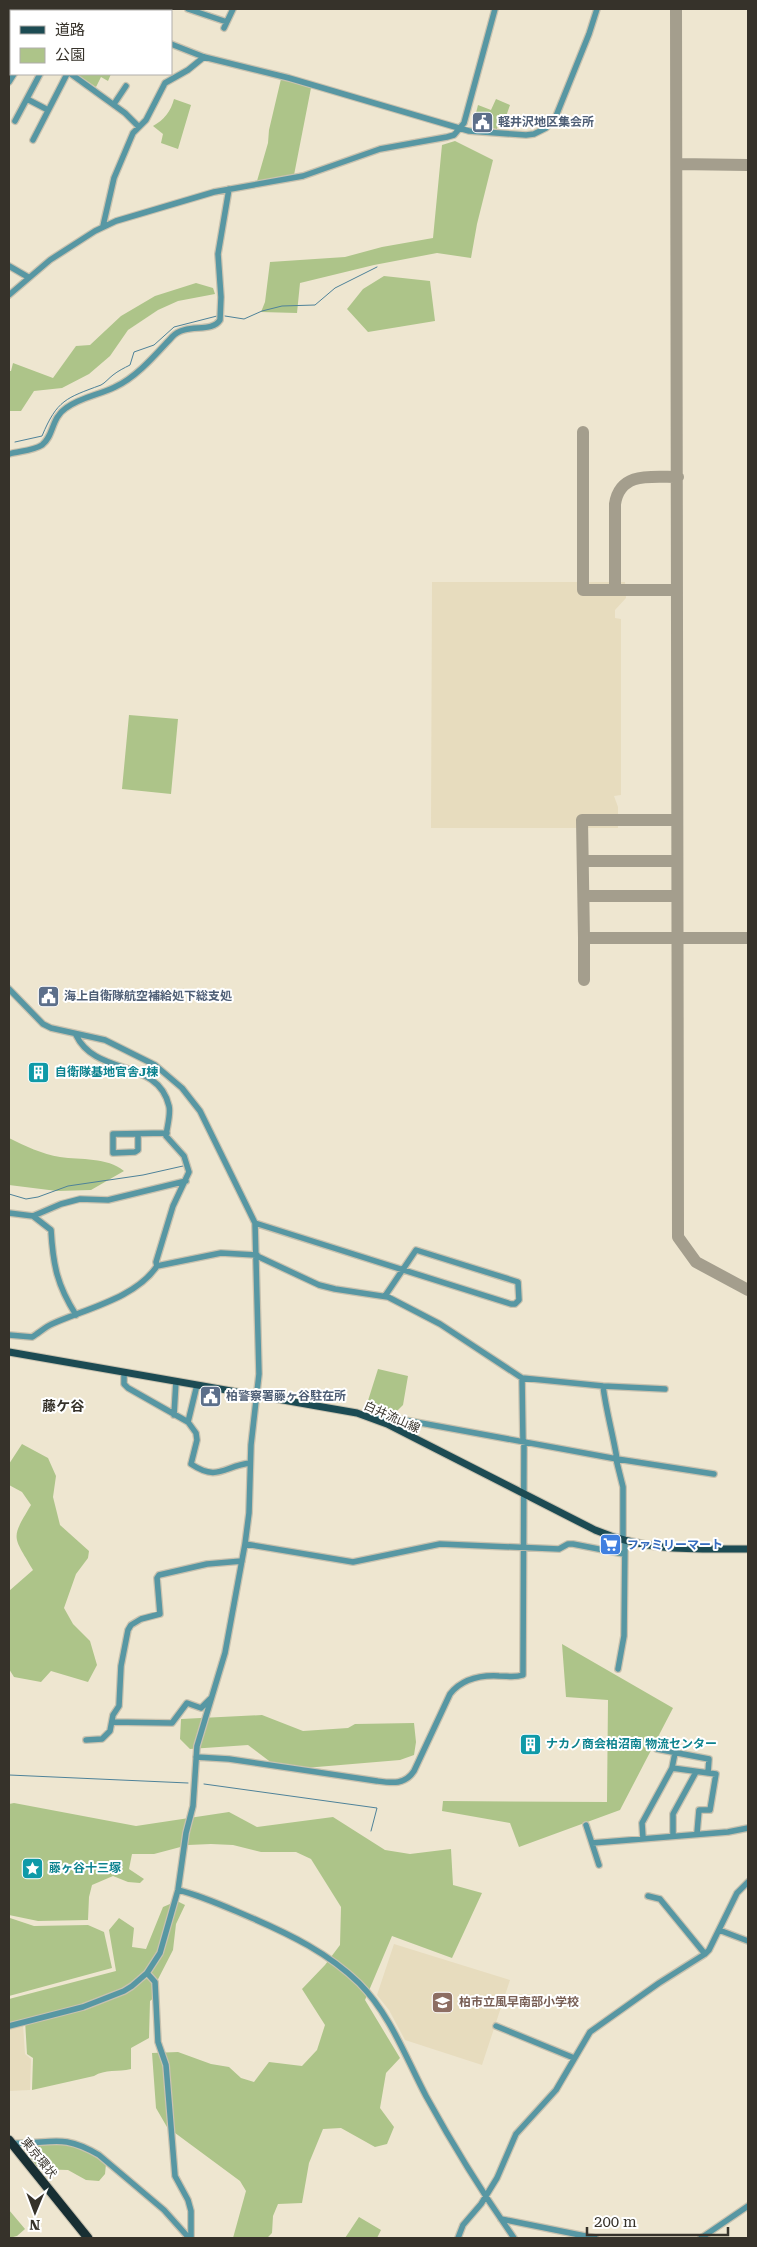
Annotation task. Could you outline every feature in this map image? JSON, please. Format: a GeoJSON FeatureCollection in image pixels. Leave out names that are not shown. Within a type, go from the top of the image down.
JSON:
{"type":"FeatureCollection","features":[{"type":"Feature","properties":{"kind":"highway","name":"東京環状"},"geometry":{"type":"LineString","coordinates":[[9,2144],[82,2238]]}},
{"type":"Feature","properties":{"kind":"highway","name":"東京環状"},"geometry":{"type":"LineString","coordinates":[[9,2144],[88,2238]]}},
{"type":"Feature","properties":{"kind":"main road","name":"白井流山線"},"geometry":{"type":"LineString","coordinates":[[9,1352],[335,1408],[373,1418],[595,1530],[624,1541],[669,1549],[748,1549]]}},
{"type":"Feature","properties":{"kind":"street"},"geometry":{"type":"LineString","coordinates":[[188,9],[225,25],[232,9]]}},
{"type":"Feature","properties":{"kind":"street"},"geometry":{"type":"LineString","coordinates":[[9,295],[50,260],[103,226],[229,189],[303,176],[380,149],[454,134],[461,128],[495,9]]}},
{"type":"Feature","properties":{"kind":"street"},"geometry":{"type":"LineString","coordinates":[[172,44],[204,57],[289,78],[480,133],[526,135],[534,134],[546,128],[556,116],[597,9]]}},
{"type":"Feature","properties":{"kind":"street"},"geometry":{"type":"LineString","coordinates":[[103,226],[114,178],[133,134],[138,126],[146,120],[166,83],[188,70],[204,57]]}},
{"type":"Feature","properties":{"kind":"street"},"geometry":{"type":"LineString","coordinates":[[15,121],[39,75]]}},
{"type":"Feature","properties":{"kind":"street"},"geometry":{"type":"LineString","coordinates":[[33,140],[66,75]]}},
{"type":"Feature","properties":{"kind":"street"},"geometry":{"type":"LineString","coordinates":[[72,75],[114,104],[138,126]]}},
{"type":"Feature","properties":{"kind":"street"},"geometry":{"type":"LineString","coordinates":[[114,104],[126,86]]}},
{"type":"Feature","properties":{"kind":"street"},"geometry":{"type":"LineString","coordinates":[[27,99],[48,110]]}},
{"type":"Feature","properties":{"kind":"street"},"geometry":{"type":"LineString","coordinates":[[9,454],[40,446],[48,438],[56,418],[62,410],[81,399],[123,383],[165,346],[174,335],[186,329],[208,327],[218,323],[220,320],[221,297],[218,254],[229,189]]}},
{"type":"Feature","properties":{"kind":"street"},"geometry":{"type":"LineString","coordinates":[[9,266],[28,277]]}},
{"type":"Feature","properties":{"kind":"street"},"geometry":{"type":"LineString","coordinates":[[9,990],[43,1024],[76,1035],[105,1040],[144,1058],[166,1073],[182,1088],[202,1115],[255,1223],[259,1374],[255,1395],[250,1463],[249,1512],[245,1544],[225,1653],[197,1746],[194,1806],[186,1833],[178,1890],[160,1953],[147,1973],[132,1986],[83,2007],[9,2026]]}},
{"type":"Feature","properties":{"kind":"street"},"geometry":{"type":"LineString","coordinates":[[9,1335],[32,1338],[50,1325],[115,1299],[151,1275],[157,1266],[156,1262],[173,1206],[189,1172],[184,1156],[170,1141],[166,1133],[170,1107],[155,1082],[147,1075],[114,1066],[87,1052],[76,1035]]}},
{"type":"Feature","properties":{"kind":"street"},"geometry":{"type":"LineString","coordinates":[[138,1134],[138,1150],[135,1152],[112,1153],[113,1134],[166,1133]]}},
{"type":"Feature","properties":{"kind":"street"},"geometry":{"type":"LineString","coordinates":[[9,1213],[33,1216],[61,1204],[80,1200],[108,1200],[186,1181]]}},
{"type":"Feature","properties":{"kind":"street"},"geometry":{"type":"LineString","coordinates":[[33,1216],[51,1230],[53,1256],[60,1286],[63,1295],[76,1315]]}},
{"type":"Feature","properties":{"kind":"street"},"geometry":{"type":"LineString","coordinates":[[255,1223],[402,1270],[511,1304],[515,1304],[519,1300],[518,1282],[416,1250],[402,1270],[385,1296]]}},
{"type":"Feature","properties":{"kind":"street"},"geometry":{"type":"LineString","coordinates":[[157,1266],[220,1253],[257,1255],[319,1284],[335,1289],[385,1296],[440,1324],[522,1378],[603,1386],[665,1389]]}},
{"type":"Feature","properties":{"kind":"street"},"geometry":{"type":"LineString","coordinates":[[124,1372],[124,1384],[128,1388],[174,1416],[188,1422],[196,1433],[197,1440],[191,1464],[196,1468],[215,1474],[250,1463]]}},
{"type":"Feature","properties":{"kind":"street"},"geometry":{"type":"LineString","coordinates":[[196,1757],[230,1759],[394,1783],[410,1777],[429,1742],[450,1694],[457,1686],[472,1679],[498,1676],[516,1678],[523,1675],[524,1494],[522,1378]]}},
{"type":"Feature","properties":{"kind":"street"},"geometry":{"type":"LineString","coordinates":[[174,1416],[176,1381]]}},
{"type":"Feature","properties":{"kind":"street"},"geometry":{"type":"LineString","coordinates":[[188,1422],[197,1385]]}},
{"type":"Feature","properties":{"kind":"street"},"geometry":{"type":"LineString","coordinates":[[603,1386],[605,1408],[611,1422],[623,1487],[624,1636],[618,1669]]}},
{"type":"Feature","properties":{"kind":"street"},"geometry":{"type":"LineString","coordinates":[[373,1418],[399,1419],[617,1459],[714,1474]]}},
{"type":"Feature","properties":{"kind":"street"},"geometry":{"type":"LineString","coordinates":[[245,1544],[353,1562],[440,1544],[559,1549],[568,1544],[573,1544],[624,1554]]}},
{"type":"Feature","properties":{"kind":"street"},"geometry":{"type":"LineString","coordinates":[[86,1740],[102,1739],[107,1736],[113,1715],[120,1703],[121,1666],[128,1630],[141,1619],[160,1614],[158,1576],[207,1564],[242,1561]]}},
{"type":"Feature","properties":{"kind":"street"},"geometry":{"type":"LineString","coordinates":[[112,1722],[172,1723],[187,1703],[200,1708],[212,1698]]}},
{"type":"Feature","properties":{"kind":"street"},"geometry":{"type":"LineString","coordinates":[[657,1749],[709,1759],[708,1773]]}},
{"type":"Feature","properties":{"kind":"street"},"geometry":{"type":"LineString","coordinates":[[643,1838],[642,1823],[672,1768],[675,1753]]}},
{"type":"Feature","properties":{"kind":"street"},"geometry":{"type":"LineString","coordinates":[[672,1768],[716,1774],[710,1810],[699,1810],[697,1833]]}},
{"type":"Feature","properties":{"kind":"street"},"geometry":{"type":"LineString","coordinates":[[673,1836],[673,1814],[696,1772]]}},
{"type":"Feature","properties":{"kind":"street"},"geometry":{"type":"LineString","coordinates":[[586,1825],[600,1865]]}},
{"type":"Feature","properties":{"kind":"street"},"geometry":{"type":"LineString","coordinates":[[592,1843],[697,1833],[728,1832],[748,1828]]}},
{"type":"Feature","properties":{"kind":"street"},"geometry":{"type":"LineString","coordinates":[[458,2238],[463,2225],[485,2198],[497,2178],[516,2134],[556,2090],[583,2040],[598,2024],[705,1954],[737,1893],[748,1882]]}},
{"type":"Feature","properties":{"kind":"street"},"geometry":{"type":"LineString","coordinates":[[178,1890],[226,1907],[304,1942],[341,1967],[360,1984],[390,2025],[458,2156],[514,2238]]}},
{"type":"Feature","properties":{"kind":"street"},"geometry":{"type":"LineString","coordinates":[[648,1896],[660,1899],[705,1954]]}},
{"type":"Feature","properties":{"kind":"street"},"geometry":{"type":"LineString","coordinates":[[719,1930],[748,1941]]}},
{"type":"Feature","properties":{"kind":"street"},"geometry":{"type":"LineString","coordinates":[[147,1973],[155,1982],[158,2034],[166,2065],[167,2090],[174,2144],[175,2176],[188,2200],[191,2212],[190,2238]]}},
{"type":"Feature","properties":{"kind":"street"},"geometry":{"type":"LineString","coordinates":[[496,2026],[574,2058]]}},
{"type":"Feature","properties":{"kind":"street"},"geometry":{"type":"LineString","coordinates":[[9,2144],[30,2144],[64,2140],[89,2149],[164,2210],[190,2238]]}},
{"type":"Feature","properties":{"kind":"street"},"geometry":{"type":"LineString","coordinates":[[701,2238],[748,2206]]}},
{"type":"Feature","properties":{"kind":"street"},"geometry":{"type":"LineString","coordinates":[[501,2219],[596,2238]]}},
{"type":"Feature","properties":{"kind":"shaded area"},"geometry":{"type":"Polygon","coordinates":[[[432,582],[625,582],[626,598],[615,610],[615,618],[621,619],[621,795],[614,796],[618,807],[618,828],[431,828],[432,582]]]}},
{"type":"Feature","properties":{"kind":"shaded area","name":"柏市立風早南部小学校"},"geometry":{"type":"Polygon","coordinates":[[[394,1944],[510,1980],[482,2065],[405,2040],[389,2010],[377,1995],[394,1944]]]}},
{"type":"Feature","properties":{"kind":"shaded area"},"geometry":{"type":"Polygon","coordinates":[[[23,2025],[25,2054],[31,2059],[30,2090],[9,2091],[9,2028],[23,2025]]]}},
{"type":"Feature","properties":{"kind":"green space"},"geometry":{"type":"Polygon","coordinates":[[[78,75],[111,75],[108,81],[101,77],[96,87],[78,75]]]}},
{"type":"Feature","properties":{"kind":"green space"},"geometry":{"type":"Polygon","coordinates":[[[281,79],[311,88],[294,175],[257,181],[268,143],[269,130],[281,79]]]}},
{"type":"Feature","properties":{"kind":"green space"},"geometry":{"type":"Polygon","coordinates":[[[174,99],[191,105],[178,149],[161,143],[163,134],[153,126],[167,115],[174,99]]]}},
{"type":"Feature","properties":{"kind":"green space"},"geometry":{"type":"Polygon","coordinates":[[[496,99],[510,105],[503,125],[498,124],[497,129],[473,125],[478,105],[491,110],[496,99]]]}},
{"type":"Feature","properties":{"kind":"green space"},"geometry":{"type":"Polygon","coordinates":[[[455,141],[493,160],[477,224],[471,258],[437,253],[374,265],[300,283],[297,313],[261,312],[265,302],[270,262],[345,257],[382,247],[433,238],[442,145],[455,141]]]}},
{"type":"Feature","properties":{"kind":"green space"},"geometry":{"type":"Polygon","coordinates":[[[384,276],[430,281],[435,321],[368,332],[347,309],[363,289],[384,276]]]}},
{"type":"Feature","properties":{"kind":"green space"},"geometry":{"type":"Polygon","coordinates":[[[196,283],[213,288],[215,294],[178,301],[158,310],[128,330],[110,356],[89,374],[62,388],[34,391],[21,411],[9,411],[9,371],[11,371],[13,363],[53,378],[76,346],[90,345],[121,316],[155,296],[196,283]]]}},
{"type":"Feature","properties":{"kind":"green space"},"geometry":{"type":"Polygon","coordinates":[[[129,715],[178,719],[171,794],[122,789],[129,715]]]}},
{"type":"Feature","properties":{"kind":"green space"},"geometry":{"type":"Polygon","coordinates":[[[9,1138],[47,1154],[102,1161],[124,1171],[91,1190],[57,1191],[9,1185],[9,1138]]]}},
{"type":"Feature","properties":{"kind":"green space"},"geometry":{"type":"Polygon","coordinates":[[[378,1369],[408,1376],[403,1405],[395,1413],[366,1407],[378,1369]]]}},
{"type":"Feature","properties":{"kind":"green space"},"geometry":{"type":"Polygon","coordinates":[[[22,1444],[48,1458],[56,1476],[53,1497],[60,1525],[89,1551],[88,1558],[76,1574],[64,1608],[73,1624],[90,1641],[97,1665],[88,1682],[51,1671],[41,1682],[14,1677],[9,1669],[9,1591],[33,1570],[21,1550],[17,1538],[17,1532],[31,1505],[22,1492],[9,1485],[9,1464],[22,1444]]]}},
{"type":"Feature","properties":{"kind":"green space"},"geometry":{"type":"Polygon","coordinates":[[[562,1644],[673,1708],[620,1810],[519,1847],[510,1823],[442,1811],[443,1801],[607,1802],[608,1700],[566,1697],[562,1644]]]}},
{"type":"Feature","properties":{"kind":"green space"},"geometry":{"type":"Polygon","coordinates":[[[262,1715],[303,1731],[348,1728],[355,1724],[414,1723],[416,1742],[414,1755],[400,1760],[281,1770],[248,1745],[190,1749],[180,1739],[181,1719],[262,1715]]]}},
{"type":"Feature","properties":{"kind":"green space"},"geometry":{"type":"Polygon","coordinates":[[[14,1803],[136,1826],[229,1812],[257,1827],[333,1817],[385,1850],[410,1854],[451,1849],[453,1885],[482,1893],[452,1958],[392,1936],[365,2000],[400,2058],[386,2073],[380,2108],[394,2127],[387,2144],[375,2147],[341,2128],[323,2129],[309,2163],[302,2203],[278,2204],[273,2216],[272,2233],[267,2238],[233,2238],[246,2191],[240,2181],[167,2127],[156,2108],[152,2053],[178,2052],[211,2064],[229,2067],[241,2078],[254,2082],[269,2062],[302,2066],[317,2050],[325,2025],[302,1989],[325,1965],[340,1945],[341,1907],[311,1859],[296,1852],[261,1852],[233,1845],[211,1844],[188,1845],[154,1854],[132,1854],[129,1869],[144,1879],[140,1883],[128,1882],[113,1876],[92,1885],[89,1897],[88,1920],[38,1921],[9,1915],[9,1804],[14,1803]]]}},
{"type":"Feature","properties":{"kind":"green space"},"geometry":{"type":"Polygon","coordinates":[[[177,1901],[185,1905],[176,1924],[173,1950],[153,1989],[156,1996],[150,2001],[149,2038],[131,2048],[131,2069],[103,2072],[94,2076],[32,2090],[33,2058],[27,2054],[25,2020],[9,2026],[9,1999],[116,1971],[109,1930],[119,1918],[134,1928],[132,1947],[146,1949],[163,1907],[177,1901]]]}},
{"type":"Feature","properties":{"kind":"green space"},"geometry":{"type":"Polygon","coordinates":[[[10,1918],[34,1926],[88,1925],[104,1932],[112,1968],[9,1996],[10,1918]]]}},
{"type":"Feature","properties":{"kind":"green space"},"geometry":{"type":"Polygon","coordinates":[[[50,2142],[74,2145],[86,2151],[106,2164],[105,2174],[99,2181],[86,2180],[68,2170],[38,2169],[22,2146],[36,2146],[50,2142]]]}},
{"type":"Feature","properties":{"kind":"green space"},"geometry":{"type":"Polygon","coordinates":[[[9,2210],[25,2229],[17,2236],[9,2238],[9,2210]]]}},
{"type":"Feature","properties":{"kind":"green space"},"geometry":{"type":"Polygon","coordinates":[[[359,2217],[381,2230],[377,2238],[345,2238],[359,2217]]]}},
{"type":"Feature","properties":{"kind":"waterway"},"geometry":{"type":"LineString","coordinates":[[9,21],[10,17]]}},
{"type":"Feature","properties":{"kind":"waterway"},"geometry":{"type":"LineString","coordinates":[[225,316],[244,319],[262,311],[282,306],[315,305],[335,288],[377,267]]}},
{"type":"Feature","properties":{"kind":"waterway"},"geometry":{"type":"LineString","coordinates":[[15,442],[42,436],[47,424],[58,407],[64,402],[79,393],[102,384],[130,365],[134,352],[154,345],[174,327],[217,316]]}},
{"type":"Feature","properties":{"kind":"waterway"},"geometry":{"type":"LineString","coordinates":[[9,1194],[26,1199],[38,1197],[68,1186],[143,1175],[183,1166]]}},
{"type":"Feature","properties":{"kind":"waterway"},"geometry":{"type":"LineString","coordinates":[[9,1775],[188,1783]]}},
{"type":"Feature","properties":{"kind":"waterway"},"geometry":{"type":"LineString","coordinates":[[204,1784],[377,1808],[371,1831]]}},
{"type":"Feature","properties":{"kind":"taxiway"},"geometry":{"type":"LineString","coordinates":[[676,9],[678,1237],[696,1262],[748,1290]]}},
{"type":"Feature","properties":{"kind":"taxiway"},"geometry":{"type":"LineString","coordinates":[[677,164],[748,165]]}},
{"type":"Feature","properties":{"kind":"taxiway"},"geometry":{"type":"LineString","coordinates":[[583,432],[583,590],[615,590]]}},
{"type":"Feature","properties":{"kind":"taxiway"},"geometry":{"type":"LineString","coordinates":[[677,590],[615,590],[615,504],[618,493],[630,481],[648,477],[678,477]]}},
{"type":"Feature","properties":{"kind":"taxiway"},"geometry":{"type":"LineString","coordinates":[[677,820],[582,820],[584,938],[748,938]]}},
{"type":"Feature","properties":{"kind":"taxiway"},"geometry":{"type":"LineString","coordinates":[[583,861],[677,861]]}},
{"type":"Feature","properties":{"kind":"taxiway"},"geometry":{"type":"LineString","coordinates":[[584,896],[677,896]]}},
{"type":"Feature","properties":{"kind":"taxiway"},"geometry":{"type":"LineString","coordinates":[[584,938],[584,980]]}},
{"type":"Feature","properties":{"kind":"place","name":"軽井沢地区集会所"},"geometry":{"type":"Point","coordinates":[482,122]}},
{"type":"Feature","properties":{"kind":"place","name":"海上自衛隊航空補給処下総支処"},"geometry":{"type":"Point","coordinates":[48,996]}},
{"type":"Feature","properties":{"kind":"place","name":"自衛隊基地官舎J棟"},"geometry":{"type":"Point","coordinates":[39,1072]}},
{"type":"Feature","properties":{"kind":"place","name":"柏警察署藤ヶ谷駐在所"},"geometry":{"type":"Point","coordinates":[210,1396]}},
{"type":"Feature","properties":{"kind":"place","name":"ファミリーマート"},"geometry":{"type":"Point","coordinates":[611,1545]}},
{"type":"Feature","properties":{"kind":"place","name":"ナカノ商会柏沼南 物流センター"},"geometry":{"type":"Point","coordinates":[530,1744]}},
{"type":"Feature","properties":{"kind":"place","name":"藤ヶ谷十三塚"},"geometry":{"type":"Point","coordinates":[33,1868]}},
{"type":"Feature","properties":{"kind":"place","name":"柏市立風早南部小学校"},"geometry":{"type":"Point","coordinates":[443,2002]}},
{"type":"Feature","properties":{"kind":"district","name":"藤ケ谷"},"geometry":{"type":"Point","coordinates":[63,1406]}}]}
